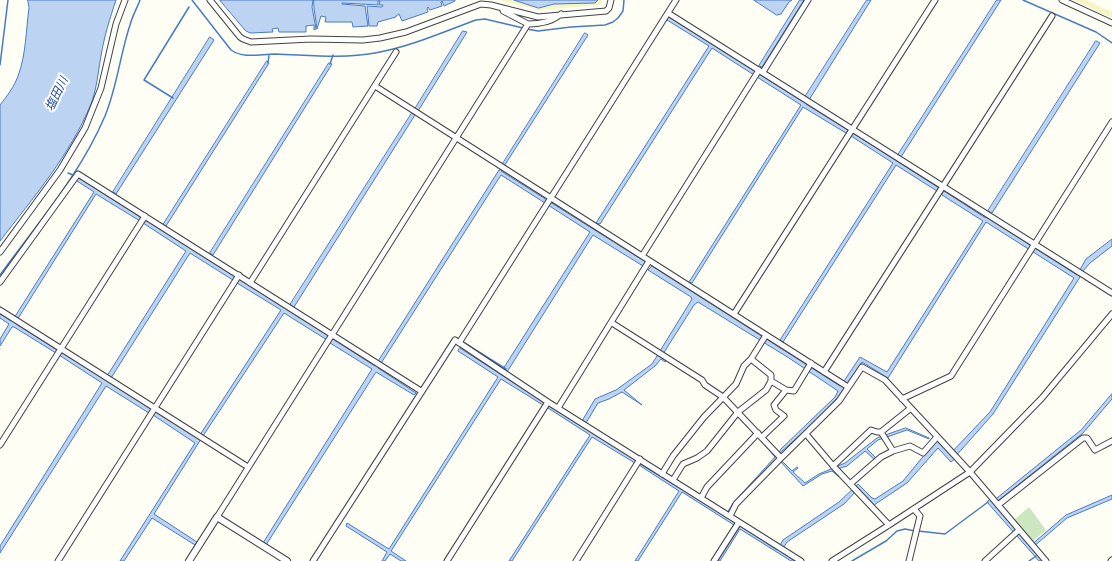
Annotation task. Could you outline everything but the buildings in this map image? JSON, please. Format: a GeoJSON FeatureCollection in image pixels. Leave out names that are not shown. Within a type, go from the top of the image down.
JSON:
{"type":"FeatureCollection","features":[{"type":"Feature","properties":{"kind":"street"},"geometry":{"type":"LineString","coordinates":[[0,252],[60,170],[85,128],[101,88],[116,24],[125,0]]}},
{"type":"Feature","properties":{"kind":"street"},"geometry":{"type":"LineString","coordinates":[[210,0],[240,36],[251,42],[311,39],[363,40],[380,38],[406,32],[481,4],[491,5],[538,17],[561,14],[606,12],[609,8],[611,0]]}},
{"type":"Feature","properties":{"kind":"street"},"geometry":{"type":"LineString","coordinates":[[459,343],[676,0]]}},
{"type":"Feature","properties":{"kind":"street"},"geometry":{"type":"LineString","coordinates":[[642,256],[758,71],[808,0]]}},
{"type":"Feature","properties":{"kind":"street"},"geometry":{"type":"LineString","coordinates":[[734,314],[935,0]]}},
{"type":"Feature","properties":{"kind":"street"},"geometry":{"type":"LineString","coordinates":[[1062,0],[1112,23]]}},
{"type":"Feature","properties":{"kind":"street"},"geometry":{"type":"LineString","coordinates":[[502,8],[503,11],[528,25],[540,24],[557,18],[561,14]]}},
{"type":"Feature","properties":{"kind":"street"},"geometry":{"type":"LineString","coordinates":[[668,13],[1112,293]]}},
{"type":"Feature","properties":{"kind":"street"},"geometry":{"type":"LineString","coordinates":[[824,372],[1052,16]]}},
{"type":"Feature","properties":{"kind":"street"},"geometry":{"type":"LineString","coordinates":[[1103,18],[1112,26]]}},
{"type":"Feature","properties":{"kind":"street"},"geometry":{"type":"LineString","coordinates":[[189,561],[528,25]]}},
{"type":"Feature","properties":{"kind":"street"},"geometry":{"type":"LineString","coordinates":[[250,283],[396,52]]}},
{"type":"Feature","properties":{"kind":"street"},"geometry":{"type":"LineString","coordinates":[[375,86],[502,168],[548,202],[596,227],[642,256],[648,264],[688,285],[734,314],[765,336],[811,363],[845,386]]}},
{"type":"Feature","properties":{"kind":"street"},"geometry":{"type":"LineString","coordinates":[[902,399],[951,376],[1112,122]]}},
{"type":"Feature","properties":{"kind":"street"},"geometry":{"type":"LineString","coordinates":[[0,282],[78,174],[113,196],[144,219],[163,228],[209,257],[237,278],[250,283],[291,308],[331,338],[382,366],[421,391]]}},
{"type":"Feature","properties":{"kind":"street"},"geometry":{"type":"LineString","coordinates":[[0,445],[144,219]]}},
{"type":"Feature","properties":{"kind":"street"},"geometry":{"type":"LineString","coordinates":[[558,408],[648,264]]}},
{"type":"Feature","properties":{"kind":"street"},"geometry":{"type":"LineString","coordinates":[[58,561],[237,278]]}},
{"type":"Feature","properties":{"kind":"street"},"geometry":{"type":"LineString","coordinates":[[0,310],[59,351],[108,378],[153,411],[201,437],[248,467]]}},
{"type":"Feature","properties":{"kind":"street"},"geometry":{"type":"LineString","coordinates":[[832,561],[970,472],[1042,398],[1112,314]]}},
{"type":"Feature","properties":{"kind":"street"},"geometry":{"type":"LineString","coordinates":[[612,323],[702,380],[705,385],[723,397],[779,456]]}},
{"type":"Feature","properties":{"kind":"street"},"geometry":{"type":"LineString","coordinates":[[662,474],[672,456],[704,417],[736,384],[744,366],[751,359],[765,336]]}},
{"type":"Feature","properties":{"kind":"street"},"geometry":{"type":"LineString","coordinates":[[313,561],[455,340],[548,402],[801,561]]}},
{"type":"Feature","properties":{"kind":"street"},"geometry":{"type":"LineString","coordinates":[[673,480],[683,464],[697,458],[707,451],[738,412],[766,390],[771,381],[770,375],[751,359]]}},
{"type":"Feature","properties":{"kind":"street"},"geometry":{"type":"LineString","coordinates":[[771,381],[786,390],[794,391],[811,363]]}},
{"type":"Feature","properties":{"kind":"street"},"geometry":{"type":"LineString","coordinates":[[730,516],[736,504],[779,456],[806,434],[840,401],[845,386],[862,366],[885,380],[970,472],[1046,561]]}},
{"type":"Feature","properties":{"kind":"street"},"geometry":{"type":"LineString","coordinates":[[701,498],[707,487],[760,435],[784,416],[776,410],[774,404],[786,390]]}},
{"type":"Feature","properties":{"kind":"street"},"geometry":{"type":"LineString","coordinates":[[447,561],[548,402]]}},
{"type":"Feature","properties":{"kind":"street"},"geometry":{"type":"LineString","coordinates":[[883,436],[911,408]]}},
{"type":"Feature","properties":{"kind":"street"},"geometry":{"type":"LineString","coordinates":[[834,468],[871,430],[883,436],[893,451]]}},
{"type":"Feature","properties":{"kind":"street"},"geometry":{"type":"LineString","coordinates":[[806,434],[834,468],[889,525]]}},
{"type":"Feature","properties":{"kind":"street"},"geometry":{"type":"LineString","coordinates":[[854,488],[881,457],[893,451],[910,446],[924,453],[937,437]]}},
{"type":"Feature","properties":{"kind":"street"},"geometry":{"type":"LineString","coordinates":[[996,503],[1083,438],[1086,438],[1094,450],[1112,440]]}},
{"type":"Feature","properties":{"kind":"street"},"geometry":{"type":"LineString","coordinates":[[576,561],[640,460]]}},
{"type":"Feature","properties":{"kind":"street"},"geometry":{"type":"LineString","coordinates":[[909,561],[920,516],[914,509]]}},
{"type":"Feature","properties":{"kind":"street"},"geometry":{"type":"LineString","coordinates":[[217,517],[287,561]]}},
{"type":"Feature","properties":{"kind":"street"},"geometry":{"type":"LineString","coordinates":[[714,561],[739,522]]}},
{"type":"Feature","properties":{"kind":"street"},"geometry":{"type":"LineString","coordinates":[[985,561],[1019,530]]}},
{"type":"Feature","properties":{"kind":"green space"},"geometry":{"type":"Polygon","coordinates":[[[1029,507],[1046,530],[1032,542],[1014,520],[1029,507]]]}},
{"type":"Feature","properties":{"kind":"sand"},"geometry":{"type":"Polygon","coordinates":[[[500,0],[514,0],[539,8],[554,4],[595,3],[598,0],[602,0],[600,5],[539,10],[500,0]]]}},
{"type":"Feature","properties":{"kind":"sand"},"geometry":{"type":"Polygon","coordinates":[[[1074,0],[1086,0],[1112,12],[1112,18],[1074,0]]]}},
{"type":"Feature","properties":{"kind":"water","name":"塩田川"},"geometry":{"type":"Polygon","coordinates":[[[28,0],[116,0],[104,42],[95,92],[82,123],[73,141],[50,176],[0,241],[0,105],[8,95],[21,68],[29,8],[28,0]]]}},
{"type":"Feature","properties":{"kind":"water"},"geometry":{"type":"Polygon","coordinates":[[[220,0],[313,0],[312,7],[316,29],[314,30],[314,25],[306,26],[306,32],[279,32],[278,28],[272,29],[273,32],[250,33],[246,31],[220,0]]]}},
{"type":"Feature","properties":{"kind":"water"},"geometry":{"type":"Polygon","coordinates":[[[314,0],[455,1],[444,6],[442,1],[442,6],[430,10],[428,7],[428,12],[402,21],[399,14],[396,17],[378,22],[377,26],[369,26],[367,6],[382,7],[383,5],[379,5],[380,1],[378,1],[378,5],[342,3],[365,6],[368,26],[353,27],[352,22],[325,22],[326,17],[321,16],[317,29],[314,0]]]}},
{"type":"Feature","properties":{"kind":"water"},"geometry":{"type":"Polygon","coordinates":[[[514,0],[598,0],[595,3],[554,4],[539,8],[514,0]]]}},
{"type":"Feature","properties":{"kind":"water"},"geometry":{"type":"Polygon","coordinates":[[[754,0],[792,0],[781,14],[777,15],[754,0]]]}},
{"type":"Feature","properties":{"kind":"water"},"geometry":{"type":"Polygon","coordinates":[[[800,0],[804,0],[762,67],[759,66],[800,0]]]}},
{"type":"Feature","properties":{"kind":"water"},"geometry":{"type":"Polygon","coordinates":[[[867,0],[871,0],[809,100],[805,97],[867,0]]]}},
{"type":"Feature","properties":{"kind":"water"},"geometry":{"type":"Polygon","coordinates":[[[997,0],[1001,0],[901,157],[898,155],[997,0]]]}},
{"type":"Feature","properties":{"kind":"water"},"geometry":{"type":"Polygon","coordinates":[[[669,17],[756,72],[754,75],[712,48],[600,224],[596,223],[709,46],[667,20],[669,17]]]}},
{"type":"Feature","properties":{"kind":"water"},"geometry":{"type":"Polygon","coordinates":[[[463,31],[467,32],[418,111],[415,109],[463,31]]]}},
{"type":"Feature","properties":{"kind":"water"},"geometry":{"type":"Polygon","coordinates":[[[585,33],[588,35],[501,171],[547,200],[545,203],[501,175],[378,368],[416,393],[414,395],[376,372],[266,545],[263,543],[372,369],[330,343],[331,341],[328,339],[327,340],[284,313],[201,439],[154,514],[197,542],[195,545],[152,518],[124,561],[120,561],[195,443],[153,415],[155,411],[198,438],[281,310],[237,283],[237,281],[190,253],[111,378],[107,376],[186,251],[143,223],[145,219],[208,258],[235,276],[234,278],[239,279],[292,311],[329,336],[332,340],[333,339],[375,366],[499,170],[503,166],[502,165],[585,33]]]}},
{"type":"Feature","properties":{"kind":"water"},"geometry":{"type":"Polygon","coordinates":[[[210,37],[214,40],[116,194],[113,192],[210,37]]]}},
{"type":"Feature","properties":{"kind":"water"},"geometry":{"type":"Polygon","coordinates":[[[1096,41],[1100,43],[992,213],[988,211],[1096,41]]]}},
{"type":"Feature","properties":{"kind":"water"},"geometry":{"type":"Polygon","coordinates":[[[267,61],[269,63],[166,226],[163,225],[267,61]]]}},
{"type":"Feature","properties":{"kind":"water"},"geometry":{"type":"Polygon","coordinates":[[[329,63],[332,64],[213,255],[210,253],[329,63]]]}},
{"type":"Feature","properties":{"kind":"water"},"geometry":{"type":"Polygon","coordinates":[[[759,74],[802,101],[807,102],[806,104],[848,130],[846,133],[803,107],[692,283],[689,282],[801,105],[757,77],[759,74]]]}},
{"type":"Feature","properties":{"kind":"water"},"geometry":{"type":"Polygon","coordinates":[[[412,113],[415,115],[294,307],[290,305],[412,113]]]}},
{"type":"Feature","properties":{"kind":"water"},"geometry":{"type":"Polygon","coordinates":[[[853,133],[939,188],[937,191],[896,165],[783,342],[780,340],[893,163],[851,136],[853,133]]]}},
{"type":"Feature","properties":{"kind":"water"},"geometry":{"type":"Polygon","coordinates":[[[79,178],[142,218],[140,221],[96,194],[17,320],[14,318],[94,192],[77,181],[79,178]]]}},
{"type":"Feature","properties":{"kind":"water"},"geometry":{"type":"Polygon","coordinates":[[[944,191],[1077,275],[1086,259],[1112,239],[1112,246],[1082,271],[1079,276],[1080,277],[993,414],[954,458],[955,459],[951,462],[938,448],[907,483],[874,505],[858,489],[844,504],[787,542],[781,552],[795,561],[791,561],[740,529],[720,561],[718,561],[740,526],[777,550],[783,540],[839,502],[858,484],[872,498],[875,499],[903,481],[935,442],[937,441],[950,454],[990,412],[1074,278],[986,222],[888,378],[862,362],[838,397],[819,418],[780,453],[778,458],[727,513],[733,503],[775,457],[757,436],[777,455],[781,449],[835,397],[838,391],[789,358],[698,302],[694,305],[663,354],[662,358],[666,360],[665,362],[661,359],[655,366],[624,390],[642,405],[622,392],[598,403],[586,423],[582,421],[595,399],[616,390],[652,364],[692,299],[648,270],[652,266],[840,386],[860,357],[887,372],[983,221],[942,195],[944,191]]]}},
{"type":"Feature","properties":{"kind":"water"},"geometry":{"type":"Polygon","coordinates":[[[550,202],[646,262],[643,266],[593,235],[507,372],[503,369],[590,232],[548,205],[550,202]]]}},
{"type":"Feature","properties":{"kind":"water"},"geometry":{"type":"Polygon","coordinates":[[[0,314],[11,321],[13,320],[16,324],[57,350],[56,353],[14,327],[12,327],[0,346],[0,339],[9,324],[0,318],[0,314]]]}},
{"type":"Feature","properties":{"kind":"water"},"geometry":{"type":"Polygon","coordinates":[[[460,348],[545,403],[543,405],[501,379],[391,551],[406,561],[401,561],[390,554],[385,561],[382,561],[387,552],[346,526],[347,523],[389,549],[498,377],[458,351],[460,348]]]}},
{"type":"Feature","properties":{"kind":"water"},"geometry":{"type":"Polygon","coordinates":[[[61,352],[151,409],[149,413],[106,386],[0,553],[0,546],[102,383],[59,355],[61,352]]]}},
{"type":"Feature","properties":{"kind":"water"},"geometry":{"type":"Polygon","coordinates":[[[1112,394],[1112,399],[1083,433],[994,504],[1030,546],[1066,515],[1112,495],[1112,499],[1067,518],[1032,548],[1043,561],[1039,561],[987,502],[990,499],[992,502],[1081,430],[1112,394]]]}},
{"type":"Feature","properties":{"kind":"water"},"geometry":{"type":"Polygon","coordinates":[[[550,405],[637,461],[635,463],[592,437],[512,561],[509,561],[590,435],[548,408],[550,405]]]}},
{"type":"Feature","properties":{"kind":"water"},"geometry":{"type":"Polygon","coordinates":[[[906,428],[929,439],[907,430],[878,440],[867,449],[876,458],[875,460],[865,451],[847,466],[834,470],[840,476],[839,477],[832,471],[822,474],[803,486],[780,461],[781,460],[792,471],[797,467],[798,468],[793,472],[805,483],[819,474],[845,463],[877,438],[906,428]]]}},
{"type":"Feature","properties":{"kind":"water"},"geometry":{"type":"Polygon","coordinates":[[[640,464],[735,522],[734,525],[682,492],[638,561],[635,561],[679,491],[639,465],[640,464]]]}},
{"type":"Feature","properties":{"kind":"waterway"},"geometry":{"type":"LineString","coordinates":[[0,65],[8,0]]}},
{"type":"Feature","properties":{"kind":"waterway"},"geometry":{"type":"LineString","coordinates":[[0,275],[71,179],[95,138],[109,105],[132,19],[140,0]]}},
{"type":"Feature","properties":{"kind":"waterway"},"geometry":{"type":"LineString","coordinates":[[192,0],[231,50],[236,53],[247,55],[363,55],[414,43],[476,20],[485,19],[523,28]]}},
{"type":"Feature","properties":{"kind":"waterway"},"geometry":{"type":"LineString","coordinates":[[527,29],[538,31],[605,25],[618,18],[623,11],[624,0]]}},
{"type":"Feature","properties":{"kind":"waterway"},"geometry":{"type":"LineString","coordinates":[[1023,0],[1096,32],[1112,43]]}},
{"type":"Feature","properties":{"kind":"waterway"},"geometry":{"type":"LineString","coordinates":[[173,98],[144,80],[189,7]]}},
{"type":"Feature","properties":{"kind":"waterway"},"geometry":{"type":"LineString","coordinates":[[268,63],[269,55]]}},
{"type":"Feature","properties":{"kind":"waterway"},"geometry":{"type":"LineString","coordinates":[[330,64],[333,55]]}},
{"type":"Feature","properties":{"kind":"waterway"},"geometry":{"type":"LineString","coordinates":[[68,173],[73,175]]}},
{"type":"Feature","properties":{"kind":"waterway"},"geometry":{"type":"LineString","coordinates":[[463,342],[506,369]]}},
{"type":"Feature","properties":{"kind":"waterway"},"geometry":{"type":"LineString","coordinates":[[918,531],[945,534],[988,502]]}},
{"type":"Feature","properties":{"kind":"waterway"},"geometry":{"type":"LineString","coordinates":[[852,561],[886,541],[897,531],[905,529],[915,531]]}},
{"type":"Feature","properties":{"kind":"waterway"},"geometry":{"type":"LineString","coordinates":[[316,561],[333,534]]}},
{"type":"Feature","properties":{"kind":"waterway"},"geometry":{"type":"LineString","coordinates":[[1029,561],[1036,556]]}}]}
